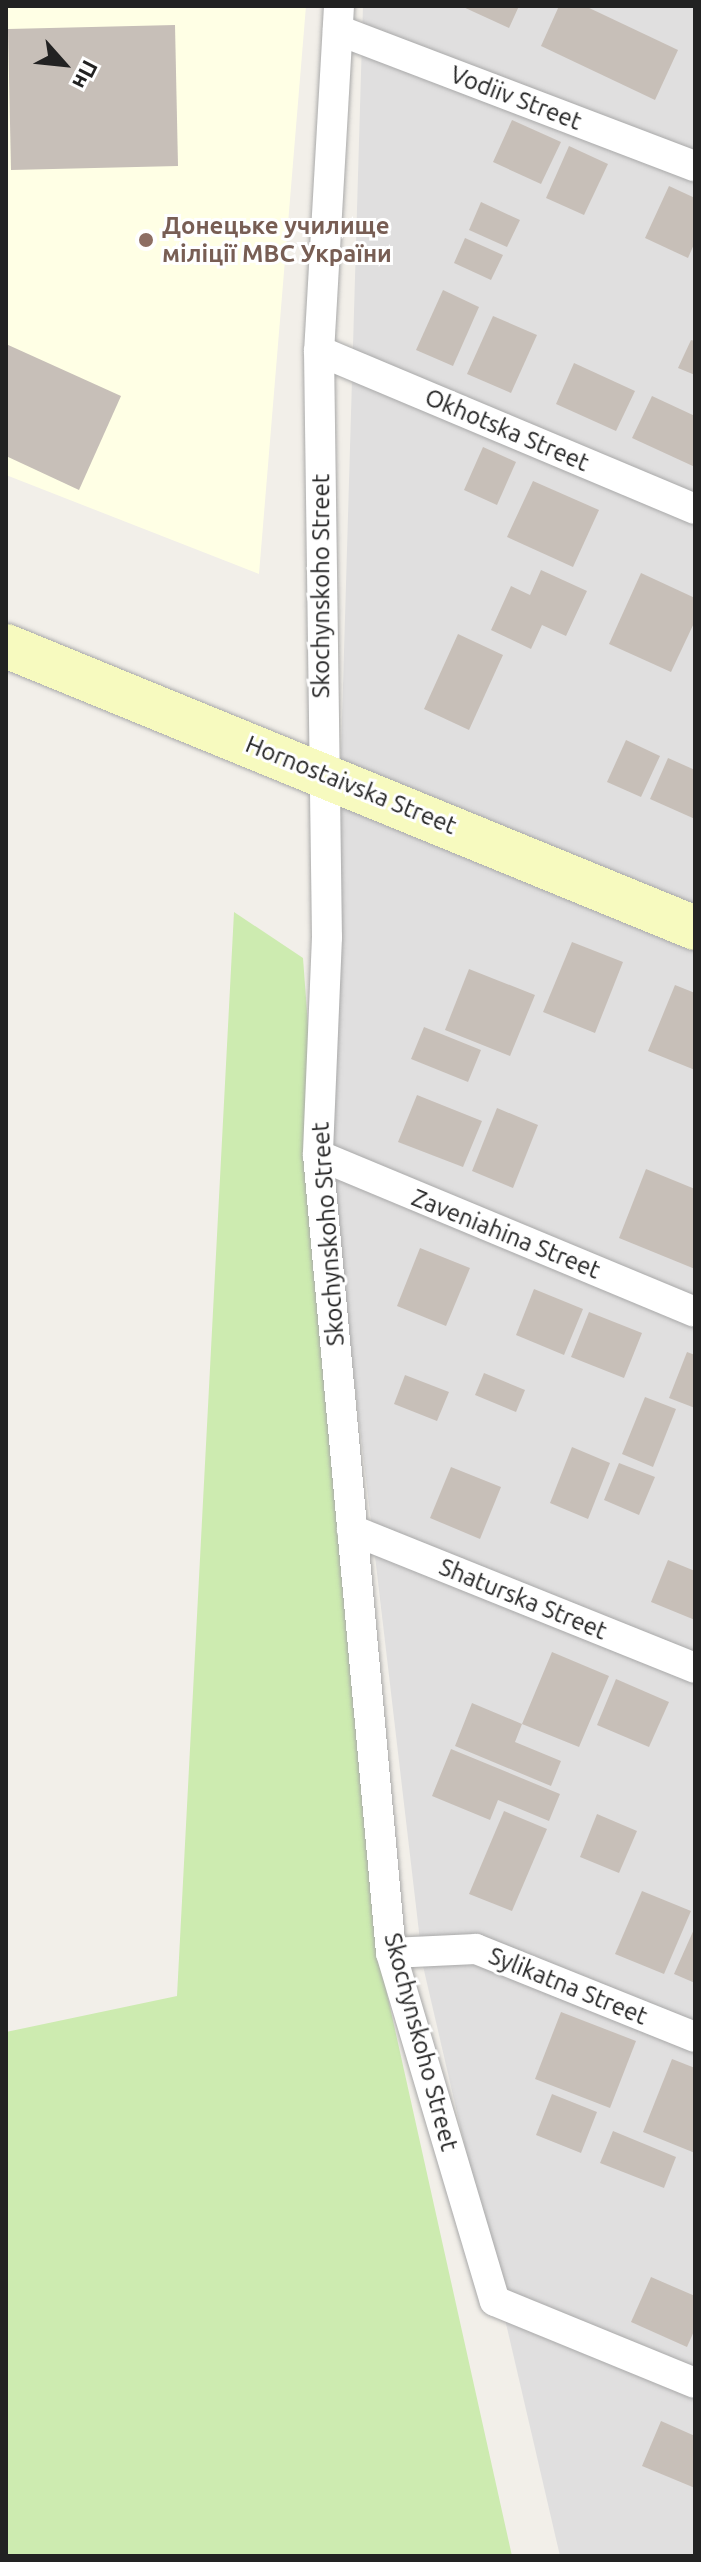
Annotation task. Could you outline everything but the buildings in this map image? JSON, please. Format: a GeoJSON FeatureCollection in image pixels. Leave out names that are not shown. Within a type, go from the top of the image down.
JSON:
{"type":"FeatureCollection","features":[{"type":"Feature","properties":{"kind":"main road","name":"Hornostaivska Street"},"geometry":{"type":"LineString","coordinates":[[6,646],[695,928]]}},
{"type":"Feature","properties":{"kind":"street","name":"Vodiiv Street"},"geometry":{"type":"LineString","coordinates":[[338,18],[695,166]]}},
{"type":"Feature","properties":{"kind":"street","name":"Skochynskoho Street"},"geometry":{"type":"LineString","coordinates":[[338,18],[319,351],[322,773],[327,937],[318,1155],[391,1953],[495,2301],[695,2383]]}},
{"type":"Feature","properties":{"kind":"street","name":"Okhotska Street"},"geometry":{"type":"LineString","coordinates":[[319,351],[695,509]]}},
{"type":"Feature","properties":{"kind":"street","name":"Zaveniahina Street"},"geometry":{"type":"LineString","coordinates":[[318,1155],[695,1312]]}},
{"type":"Feature","properties":{"kind":"street","name":"Shaturska Street"},"geometry":{"type":"LineString","coordinates":[[352,1530],[695,1668]]}},
{"type":"Feature","properties":{"kind":"street","name":"Sylikatna Street"},"geometry":{"type":"LineString","coordinates":[[391,1953],[476,1949],[695,2037]]}},
{"type":"Feature","properties":{"kind":"shaded area","name":"Донецьке училище міліції МВС України"},"geometry":{"type":"Polygon","coordinates":[[[6,6],[306,6],[259,574],[6,475],[6,6]]]}},
{"type":"Feature","properties":{"kind":"shaded area"},"geometry":{"type":"Polygon","coordinates":[[[363,6],[695,6],[695,2556],[560,2556],[423,1966],[329,1163],[363,6]]]}},
{"type":"Feature","properties":{"kind":"green space"},"geometry":{"type":"Polygon","coordinates":[[[234,912],[303,958],[376,1944],[512,2556],[6,2556],[6,2032],[177,1996],[234,912]]]}},
{"type":"Feature","properties":{"kind":"place","name":"Донецьке училище міліції МВС України"},"geometry":{"type":"Point","coordinates":[146,240]}}]}
